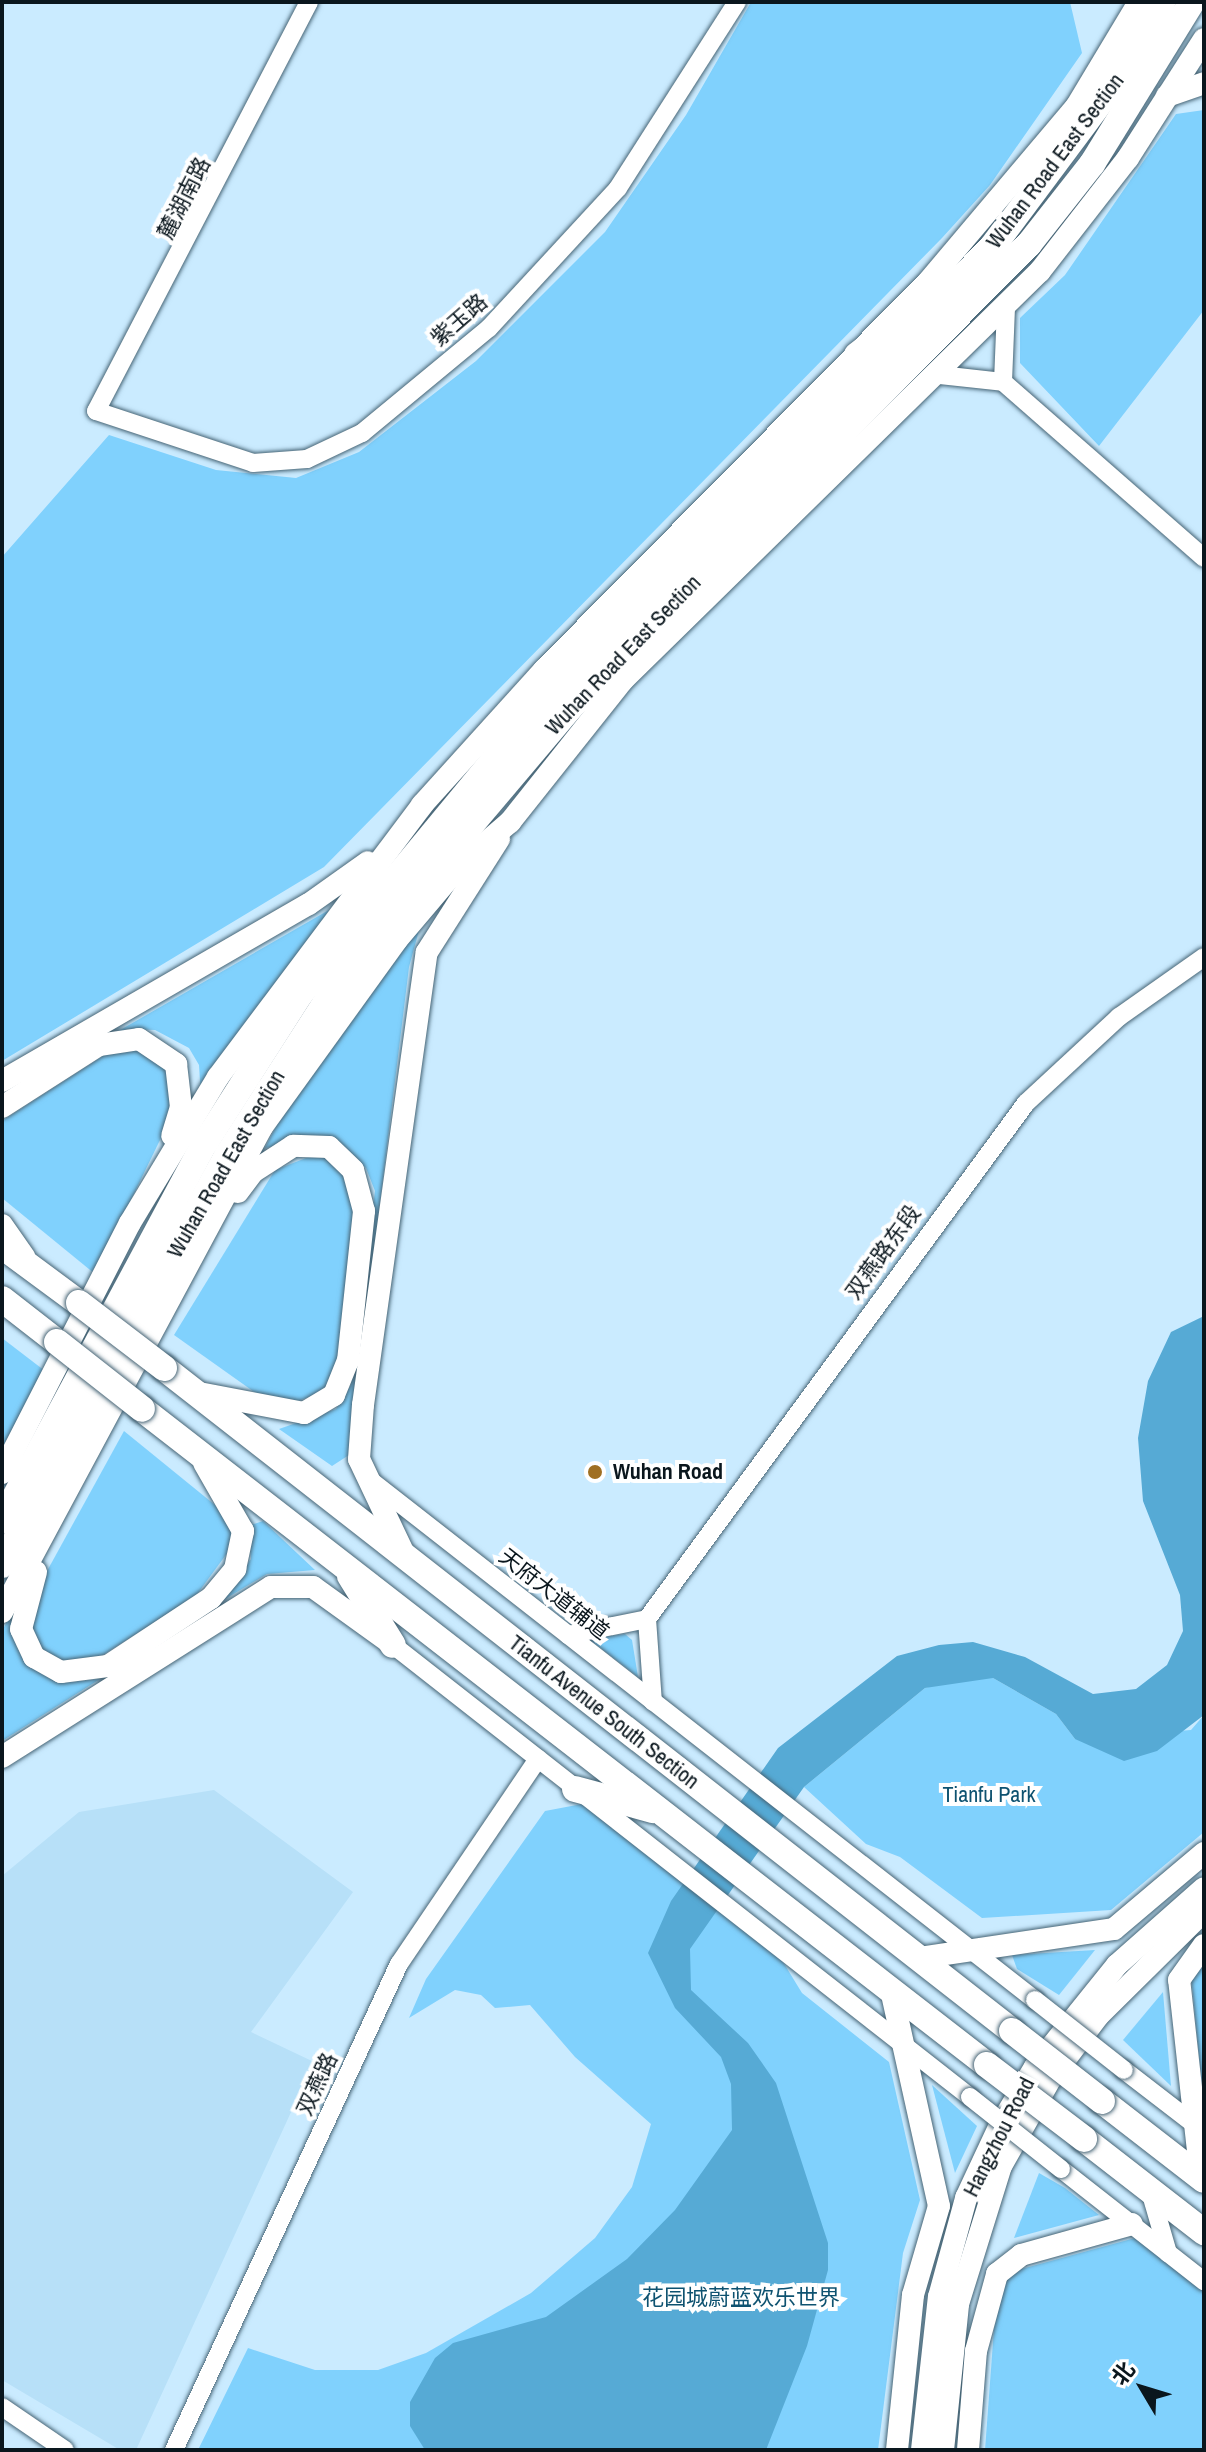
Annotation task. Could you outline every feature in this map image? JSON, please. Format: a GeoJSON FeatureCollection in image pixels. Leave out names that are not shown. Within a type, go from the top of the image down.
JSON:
{"type":"FeatureCollection","features":[{"type":"Feature","properties":{"kind":"highway","name":"Wuhan Road East Section"},"geometry":{"type":"LineString","coordinates":[[106,1352],[340,980],[394,910],[576,701],[1029,244],[1092,164],[1192,2]]}},
{"type":"Feature","properties":{"kind":"highway","name":"Wuhan Road East Section"},"geometry":{"type":"LineString","coordinates":[[106,1352],[250,1066],[459,794],[994,245],[1117,80],[1143,3]]}},
{"type":"Feature","properties":{"kind":"highway"},"geometry":{"type":"LineString","coordinates":[[857,355],[994,245]]}},
{"type":"Feature","properties":{"kind":"highway","name":"Tianfu Avenue South Section"},"geometry":{"type":"LineString","coordinates":[[2,1246],[195,1392],[1202,2179]]}},
{"type":"Feature","properties":{"kind":"highway","name":"Tianfu Avenue South Section"},"geometry":{"type":"LineString","coordinates":[[8,1307],[187,1440],[791,1910],[892,1994],[1204,2232]]}},
{"type":"Feature","properties":{"kind":"highway"},"geometry":{"type":"LineString","coordinates":[[2,1521],[106,1352]]}},
{"type":"Feature","properties":{"kind":"highway"},"geometry":{"type":"LineString","coordinates":[[2,1565],[106,1352]]}},
{"type":"Feature","properties":{"kind":"highway"},"geometry":{"type":"LineString","coordinates":[[340,1559],[393,1645]]}},
{"type":"Feature","properties":{"kind":"highway"},"geometry":{"type":"LineString","coordinates":[[575,1789],[664,1813]]}},
{"type":"Feature","properties":{"kind":"main road"},"geometry":{"type":"LineString","coordinates":[[130,1223],[218,1077],[407,825],[544,670],[857,355],[1076,107],[1143,3]]}},
{"type":"Feature","properties":{"kind":"main road"},"geometry":{"type":"LineString","coordinates":[[406,1557],[365,1476],[363,1405],[427,952],[510,822],[623,680],[1006,308],[1080,223],[1204,39]]}},
{"type":"Feature","properties":{"kind":"main road"},"geometry":{"type":"LineString","coordinates":[[1167,96],[1204,83]]}},
{"type":"Feature","properties":{"kind":"main road"},"geometry":{"type":"LineString","coordinates":[[2,1612],[196,1247],[312,1052],[461,864],[510,822]]}},
{"type":"Feature","properties":{"kind":"main road"},"geometry":{"type":"LineString","coordinates":[[2,1081],[333,889],[407,825]]}},
{"type":"Feature","properties":{"kind":"main road"},"geometry":{"type":"LineString","coordinates":[[2,1107],[120,1039],[167,1054],[176,1064],[181,1107],[130,1223],[3,1470]]}},
{"type":"Feature","properties":{"kind":"main road"},"geometry":{"type":"LineString","coordinates":[[195,1392],[285,1415],[313,1409],[334,1395],[348,1361],[363,1260],[364,1211],[353,1170],[329,1147],[293,1146],[253,1172],[196,1247]]}},
{"type":"Feature","properties":{"kind":"main road"},"geometry":{"type":"LineString","coordinates":[[2,1225],[32,1268]]}},
{"type":"Feature","properties":{"kind":"main road"},"geometry":{"type":"LineString","coordinates":[[62,1498],[21,1629],[25,1645],[47,1666],[91,1672],[211,1598],[235,1569],[239,1519],[187,1440]]}},
{"type":"Feature","properties":{"kind":"main road"},"geometry":{"type":"LineString","coordinates":[[2,1757],[271,1587],[313,1587],[393,1645]]}},
{"type":"Feature","properties":{"kind":"main road"},"geometry":{"type":"LineString","coordinates":[[919,1958],[1114,1929],[1204,1853]]}},
{"type":"Feature","properties":{"kind":"main road","name":"Hangzhou Road"},"geometry":{"type":"LineString","coordinates":[[922,2450],[939,2297],[966,2198],[993,2139],[1035,2067],[1084,2005],[1204,1888]]}},
{"type":"Feature","properties":{"kind":"main road","name":"Hangzhou Road"},"geometry":{"type":"LineString","coordinates":[[943,2450],[958,2304],[1001,2166],[1051,2078],[1098,2016],[1204,1911]]}},
{"type":"Feature","properties":{"kind":"main road"},"geometry":{"type":"LineString","coordinates":[[1202,2179],[1199,2128],[1179,1980],[1204,1945]]}},
{"type":"Feature","properties":{"kind":"main road"},"geometry":{"type":"LineString","coordinates":[[892,1994],[939,2206],[913,2295],[897,2450]]}},
{"type":"Feature","properties":{"kind":"main road"},"geometry":{"type":"LineString","coordinates":[[968,2450],[976,2351],[997,2274],[1021,2255],[1132,2224]]}},
{"type":"Feature","properties":{"kind":"street","name":"麓湖南路"},"geometry":{"type":"LineString","coordinates":[[96,411],[309,2]]}},
{"type":"Feature","properties":{"kind":"street","name":"紫玉路"},"geometry":{"type":"LineString","coordinates":[[96,411],[253,463],[307,459],[362,433],[489,328],[571,247],[654,138],[737,2]]}},
{"type":"Feature","properties":{"kind":"street"},"geometry":{"type":"LineString","coordinates":[[1003,382],[1006,308]]}},
{"type":"Feature","properties":{"kind":"street"},"geometry":{"type":"LineString","coordinates":[[940,375],[1003,382],[1204,558]]}},
{"type":"Feature","properties":{"kind":"street","name":"双燕路东段"},"geometry":{"type":"LineString","coordinates":[[647,1619],[1026,1103],[1119,1017],[1204,957]]}},
{"type":"Feature","properties":{"kind":"street","name":"天府大道辅道"},"geometry":{"type":"LineString","coordinates":[[365,1476],[970,1949]]}},
{"type":"Feature","properties":{"kind":"street"},"geometry":{"type":"LineString","coordinates":[[568,1635],[647,1619],[653,1702]]}},
{"type":"Feature","properties":{"kind":"street"},"geometry":{"type":"LineString","coordinates":[[393,1645],[1204,2281]]}},
{"type":"Feature","properties":{"kind":"street","name":"双燕路"},"geometry":{"type":"LineString","coordinates":[[174,2450],[399,1964],[538,1759]]}},
{"type":"Feature","properties":{"kind":"street"},"geometry":{"type":"LineString","coordinates":[[970,1949],[1199,2128]]}},
{"type":"Feature","properties":{"kind":"street"},"geometry":{"type":"LineString","coordinates":[[1149,2188],[1168,2253]]}},
{"type":"Feature","properties":{"kind":"street"},"geometry":{"type":"LineString","coordinates":[[2,2407],[65,2450]]}},
{"type":"Feature","properties":{"kind":"shaded area"},"geometry":{"type":"Polygon","coordinates":[[[1204,1316],[1204,1715],[1157,1751],[1124,1761],[1075,1739],[1056,1714],[993,1678],[925,1688],[804,1787],[690,1949],[691,1990],[748,2043],[776,2083],[828,2243],[828,2270],[807,2346],[766,2450],[425,2450],[410,2426],[410,2402],[435,2358],[453,2343],[546,2317],[627,2259],[675,2210],[732,2130],[731,2084],[721,2057],[675,2008],[648,1953],[671,1901],[778,1748],[897,1656],[939,1645],[973,1642],[1025,1657],[1093,1694],[1136,1689],[1167,1665],[1183,1631],[1180,1595],[1143,1501],[1138,1438],[1148,1381],[1171,1332],[1204,1316]]]}},
{"type":"Feature","properties":{"kind":"shaded area"},"geometry":{"type":"Polygon","coordinates":[[[214,1790],[353,1892],[251,2032],[314,2062],[136,2450],[120,2450],[2,2380],[2,1876],[79,1812],[214,1790]]]}},
{"type":"Feature","properties":{"kind":"green space"},"geometry":{"type":"Polygon","coordinates":[[[751,2],[1070,2],[1082,53],[990,185],[942,238],[324,867],[2,1061],[2,557],[109,435],[216,470],[296,478],[359,452],[476,361],[605,232],[686,115],[751,2]]]}},
{"type":"Feature","properties":{"kind":"green space"},"geometry":{"type":"Polygon","coordinates":[[[1204,110],[1204,310],[1099,446],[1020,363],[1020,318],[1065,275],[1176,114],[1204,110]]]}},
{"type":"Feature","properties":{"kind":"green space"},"geometry":{"type":"Polygon","coordinates":[[[329,910],[201,1097],[199,1065],[189,1048],[155,1030],[127,1029],[2,1098],[329,910]]]}},
{"type":"Feature","properties":{"kind":"green space"},"geometry":{"type":"Polygon","coordinates":[[[421,923],[409,967],[349,1455],[332,1466],[279,1429],[336,1409],[351,1385],[375,1191],[366,1168],[326,1136],[265,1148],[287,1105],[421,923]]]}},
{"type":"Feature","properties":{"kind":"green space"},"geometry":{"type":"Polygon","coordinates":[[[143,1048],[164,1060],[175,1109],[95,1274],[2,1198],[2,1121],[114,1049],[143,1048]]]}},
{"type":"Feature","properties":{"kind":"green space"},"geometry":{"type":"Polygon","coordinates":[[[319,1153],[340,1165],[357,1207],[337,1374],[326,1391],[286,1405],[260,1396],[174,1335],[275,1170],[319,1153]]]}},
{"type":"Feature","properties":{"kind":"green space"},"geometry":{"type":"Polygon","coordinates":[[[2,1338],[45,1371],[2,1449],[2,1338]]]}},
{"type":"Feature","properties":{"kind":"green space"},"geometry":{"type":"Polygon","coordinates":[[[124,1431],[215,1505],[232,1531],[228,1552],[195,1597],[90,1663],[67,1664],[42,1653],[29,1633],[41,1582],[124,1431]]]}},
{"type":"Feature","properties":{"kind":"green space"},"geometry":{"type":"Polygon","coordinates":[[[263,1521],[315,1570],[267,1574],[220,1602],[251,1559],[248,1526],[263,1521]]]}},
{"type":"Feature","properties":{"kind":"green space"},"geometry":{"type":"Polygon","coordinates":[[[15,1607],[16,1646],[25,1661],[70,1682],[100,1679],[2,1741],[2,1631],[15,1607]]]}},
{"type":"Feature","properties":{"kind":"green space"},"geometry":{"type":"Polygon","coordinates":[[[625,1634],[632,1640],[638,1677],[589,1639],[625,1634]]]}},
{"type":"Feature","properties":{"kind":"green space","name":"Tianfu Park"},"geometry":{"type":"Polygon","coordinates":[[[966,1677],[993,1678],[1056,1714],[1075,1739],[1191,1730],[1204,1715],[1204,1832],[1111,1910],[982,1918],[900,1857],[866,1844],[804,1787],[925,1688],[966,1677]]]}},
{"type":"Feature","properties":{"kind":"green space","name":"花园城蔚蓝欢乐世界"},"geometry":{"type":"Polygon","coordinates":[[[582,1804],[780,1957],[802,1993],[889,2062],[920,2200],[903,2253],[878,2450],[198,2450],[248,2348],[315,2370],[378,2370],[426,2353],[531,2293],[595,2238],[632,2187],[651,2124],[575,2057],[530,2005],[495,2008],[481,1995],[455,1990],[409,2018],[426,1979],[545,1811],[582,1804]]]}},
{"type":"Feature","properties":{"kind":"green space"},"geometry":{"type":"Polygon","coordinates":[[[1095,1950],[1059,1995],[1017,1969],[1012,1955],[1095,1950]]]}},
{"type":"Feature","properties":{"kind":"green space"},"geometry":{"type":"Polygon","coordinates":[[[1204,1964],[1204,2107],[1191,1974],[1204,1964]]]}},
{"type":"Feature","properties":{"kind":"green space"},"geometry":{"type":"Polygon","coordinates":[[[1163,1992],[1171,2086],[1123,2040],[1163,1992]]]}},
{"type":"Feature","properties":{"kind":"green space"},"geometry":{"type":"Polygon","coordinates":[[[932,2085],[977,2126],[955,2173],[932,2085]]]}},
{"type":"Feature","properties":{"kind":"green space"},"geometry":{"type":"Polygon","coordinates":[[[1039,2173],[1065,2188],[1099,2215],[1014,2238],[1039,2173]]]}},
{"type":"Feature","properties":{"kind":"green space"},"geometry":{"type":"Polygon","coordinates":[[[1135,2238],[1204,2292],[1204,2450],[985,2450],[994,2329],[1007,2273],[1135,2238]]]}},
{"type":"Feature","properties":{"kind":"place","name":"Wuhan Road"},"geometry":{"type":"Point","coordinates":[595,1472]}}]}
